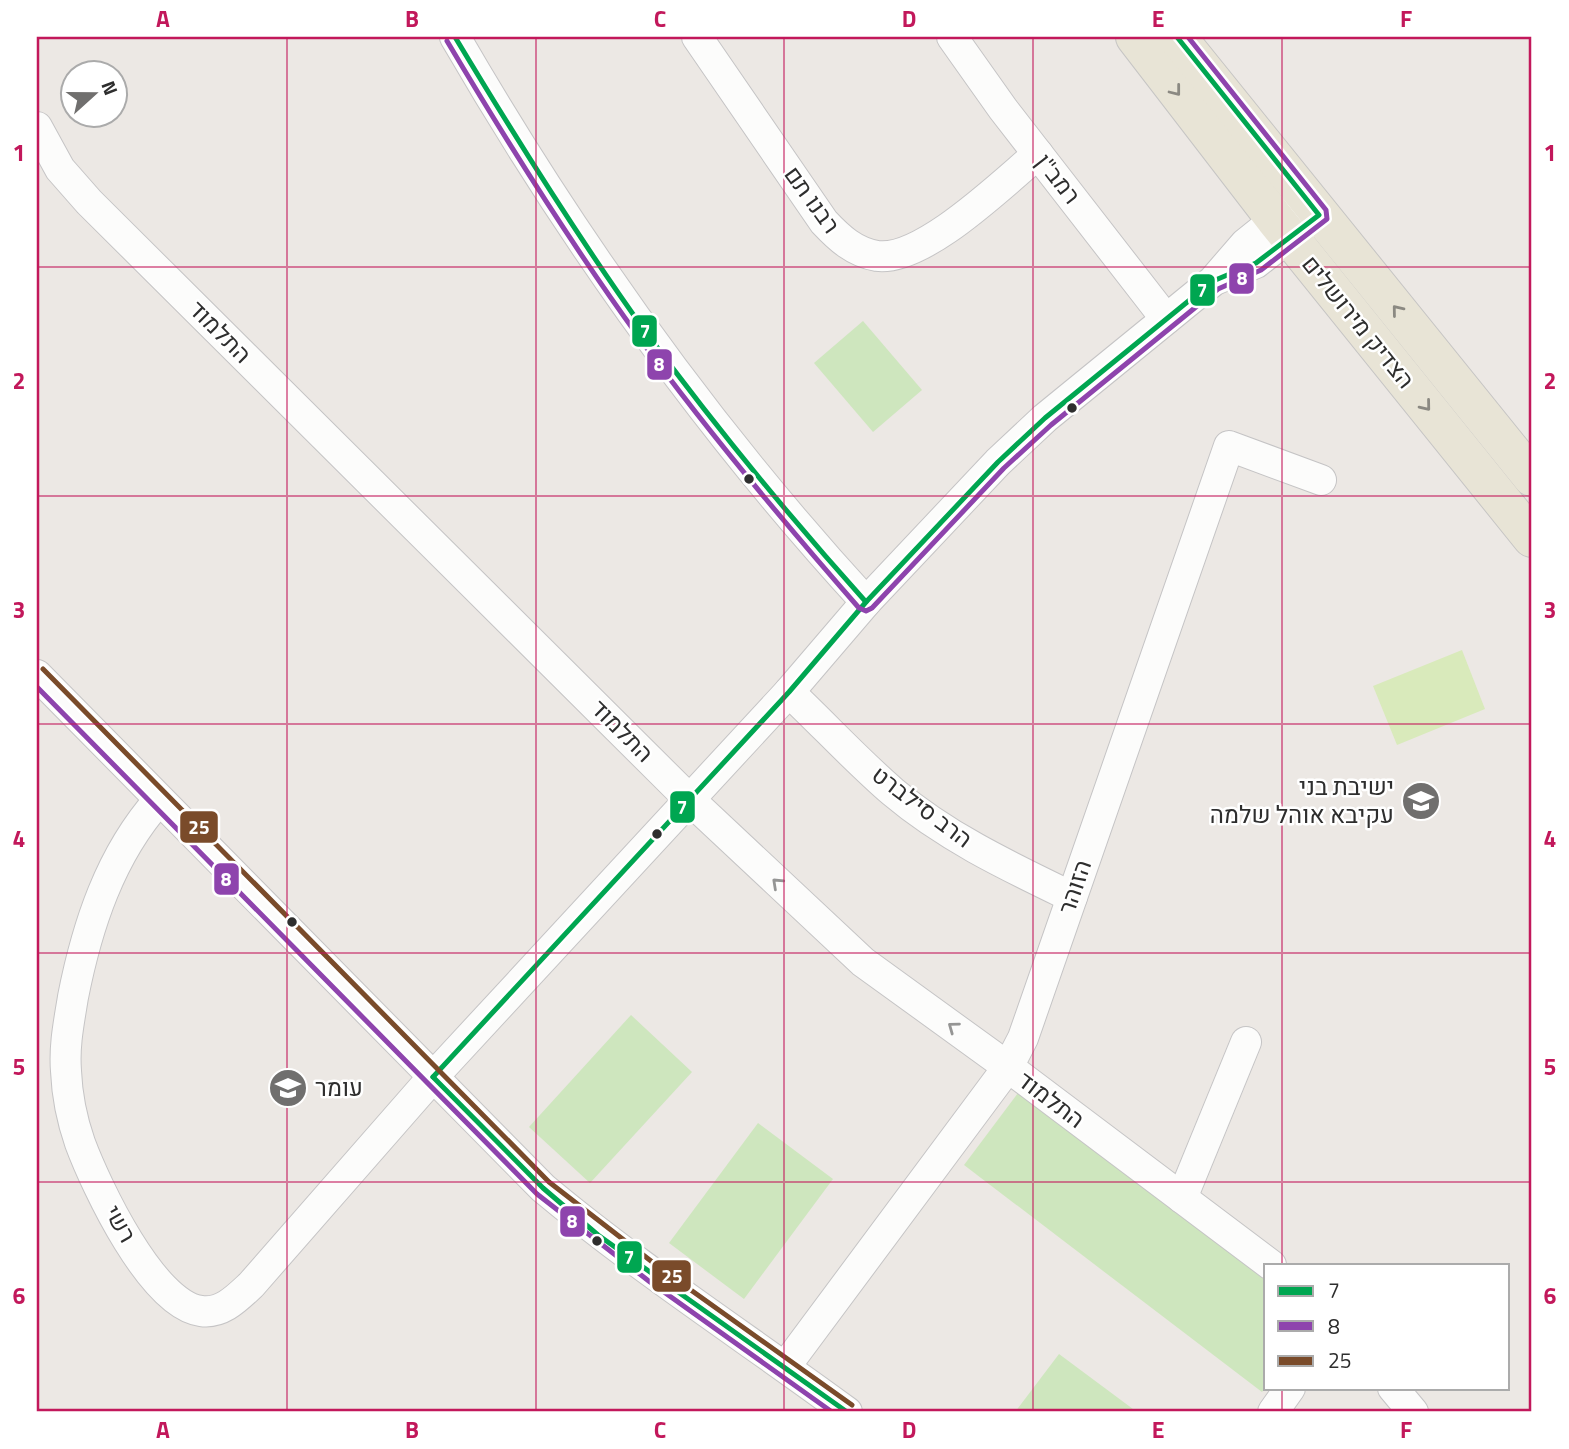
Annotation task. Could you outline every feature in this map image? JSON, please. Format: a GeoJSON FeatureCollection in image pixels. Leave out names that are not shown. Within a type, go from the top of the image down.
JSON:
{"type":"FeatureCollection","features":[{"type":"Feature","properties":{"kind":"main road","name":"הצדיק מירושלים"},"geometry":{"type":"LineString","coordinates":[[1135,37],[1532,477]]}},
{"type":"Feature","properties":{"kind":"main road","name":"הצדיק מירושלים"},"geometry":{"type":"LineString","coordinates":[[1177,37],[1297,217],[1532,538]]}},
{"type":"Feature","properties":{"kind":"street"},"geometry":{"type":"LineString","coordinates":[[455,37],[568,222],[640,324],[744,461],[815,547],[866,602]]}},
{"type":"Feature","properties":{"kind":"street","name":"רבנו תם"},"geometry":{"type":"LineString","coordinates":[[697,37],[824,222],[841,240],[861,251],[879,256],[906,253],[921,245],[942,232],[1038,154]]}},
{"type":"Feature","properties":{"kind":"street","name":"רמב\"ן"},"geometry":{"type":"LineString","coordinates":[[952,37],[1038,154],[1166,319]]}},
{"type":"Feature","properties":{"kind":"street","name":"התלמוד"},"geometry":{"type":"LineString","coordinates":[[37,127],[60,169],[89,202],[689,799],[863,962],[1271,1264]]}},
{"type":"Feature","properties":{"kind":"street","name":"רשי"},"geometry":{"type":"LineString","coordinates":[[159,800],[135,830],[113,869],[98,903],[81,956],[66,1034],[69,1101],[80,1142],[98,1185],[125,1237],[158,1282],[182,1303],[201,1311],[218,1310],[231,1303],[251,1285],[432,1077],[789,692],[866,602],[998,462],[1045,418],[1213,281],[1245,244],[1297,217]]}},
{"type":"Feature","properties":{"kind":"street","name":"הזוהר"},"geometry":{"type":"LineString","coordinates":[[785,1367],[1008,1067],[1023,1038],[1228,446],[1321,480]]}},
{"type":"Feature","properties":{"kind":"street"},"geometry":{"type":"LineString","coordinates":[[37,675],[542,1188],[598,1235],[847,1412]]}},
{"type":"Feature","properties":{"kind":"street","name":"הרב סילברט"},"geometry":{"type":"LineString","coordinates":[[789,692],[893,792],[977,849],[1072,898]]}},
{"type":"Feature","properties":{"kind":"street"},"geometry":{"type":"LineString","coordinates":[[1182,1198],[1246,1042]]}},
{"type":"Feature","properties":{"kind":"street"},"geometry":{"type":"LineString","coordinates":[[1395,1390],[1413,1412]]}},
{"type":"Feature","properties":{"kind":"green space"},"geometry":{"type":"Polygon","coordinates":[[[863,321],[922,390],[873,432],[814,363],[863,321]]]}},
{"type":"Feature","properties":{"kind":"green space"},"geometry":{"type":"Polygon","coordinates":[[[1462,650],[1485,709],[1397,745],[1373,686],[1462,650]]]}},
{"type":"Feature","properties":{"kind":"green space"},"geometry":{"type":"Polygon","coordinates":[[[631,1015],[692,1072],[590,1183],[529,1127],[631,1015]]]}},
{"type":"Feature","properties":{"kind":"green space"},"geometry":{"type":"Polygon","coordinates":[[[1021,1089],[1264,1274],[1264,1390],[1262,1392],[964,1165],[1021,1089]]]}},
{"type":"Feature","properties":{"kind":"green space"},"geometry":{"type":"Polygon","coordinates":[[[758,1123],[833,1179],[744,1299],[669,1243],[758,1123]]]}},
{"type":"Feature","properties":{"kind":"green space"},"geometry":{"type":"Polygon","coordinates":[[[1059,1354],[1137,1412],[1015,1412],[1059,1354]]]}},
{"type":"Feature","properties":{"kind":"transit line","name":"7"},"geometry":{"type":"LineString","coordinates":[[455,37],[547,186],[645,331],[752,469],[866,602]]}},
{"type":"Feature","properties":{"kind":"transit line","name":"7"},"geometry":{"type":"LineString","coordinates":[[433,1077],[789,692],[866,602],[998,462],[1045,418],[1213,281],[1256,263],[1319,215],[1177,37]]}},
{"type":"Feature","properties":{"kind":"transit line","name":"8"},"geometry":{"type":"LineString","coordinates":[[447,41],[539,191],[638,336],[773,508],[859,608],[866,611],[872,608],[1004,468],[1051,425],[1218,289],[1261,270],[1327,219],[1326,210],[1188,37]]}},
{"type":"Feature","properties":{"kind":"transit line","name":"25"},"geometry":{"type":"LineString","coordinates":[[43,669],[549,1182],[660,1268],[852,1405]]}},
{"type":"Feature","properties":{"kind":"transit line","name":"8"},"geometry":{"type":"LineString","coordinates":[[37,687],[537,1194],[650,1282],[832,1412]]}},
{"type":"Feature","properties":{"kind":"transit line","name":"7"},"geometry":{"type":"LineString","coordinates":[[433,1077],[543,1188],[598,1235],[847,1412]]}},
{"type":"Feature","properties":{"kind":"place","name":"ישיבת בני עקיבא אוהל שלמה"},"geometry":{"type":"Point","coordinates":[1421,801]}},
{"type":"Feature","properties":{"kind":"place","name":"עומר"},"geometry":{"type":"Point","coordinates":[288,1088]}}]}
